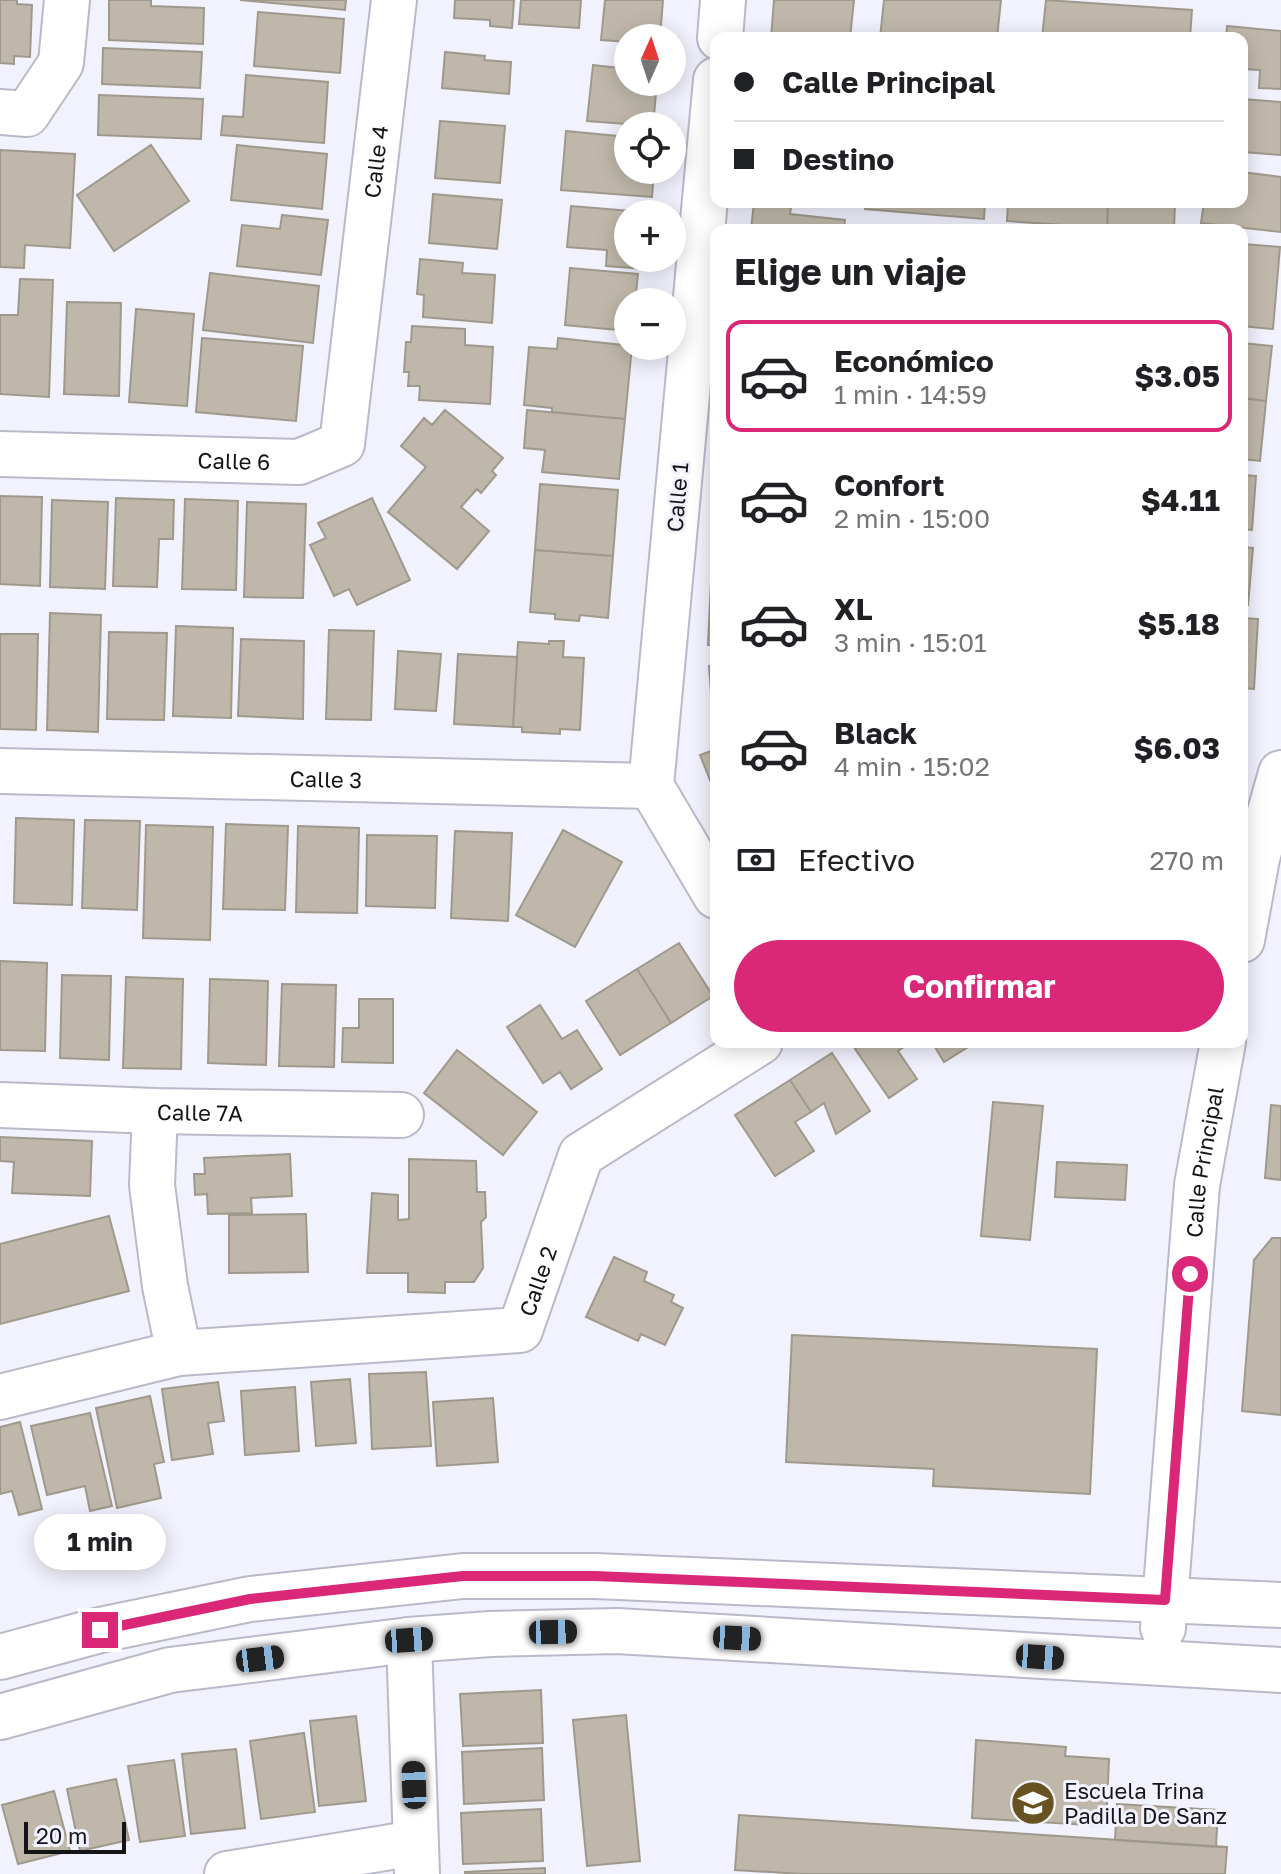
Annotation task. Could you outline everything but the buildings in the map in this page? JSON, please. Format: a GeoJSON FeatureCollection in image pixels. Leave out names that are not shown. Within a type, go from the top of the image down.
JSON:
{"type":"FeatureCollection","features":[{"type":"Feature","properties":{"kind":"street"},"geometry":{"type":"LineString","coordinates":[[0,112],[27,114],[61,63],[67,0]]}},
{"type":"Feature","properties":{"kind":"street","name":"Calle 4"},"geometry":{"type":"LineString","coordinates":[[358,324],[394,0]]}},
{"type":"Feature","properties":{"kind":"street"},"geometry":{"type":"LineString","coordinates":[[720,32],[723,0]]}},
{"type":"Feature","properties":{"kind":"street","name":"Calle 1"},"geometry":{"type":"LineString","coordinates":[[651,786],[710,145]]}},
{"type":"Feature","properties":{"kind":"street","name":"Calle 6"},"geometry":{"type":"LineString","coordinates":[[0,454],[299,462],[342,444],[358,324]]}},
{"type":"Feature","properties":{"kind":"street","name":"Calle 3"},"geometry":{"type":"LineString","coordinates":[[0,771],[651,786]]}},
{"type":"Feature","properties":{"kind":"street"},"geometry":{"type":"LineString","coordinates":[[1248,876],[1250,855],[1281,773]]}},
{"type":"Feature","properties":{"kind":"street"},"geometry":{"type":"LineString","coordinates":[[651,786],[710,886]]}},
{"type":"Feature","properties":{"kind":"street","name":"Calle 2"},"geometry":{"type":"LineString","coordinates":[[0,1397],[179,1353],[520,1330],[581,1155],[750,1048]]}},
{"type":"Feature","properties":{"kind":"street","name":"Calle Principal"},"geometry":{"type":"LineString","coordinates":[[1161,1664],[1197,1185],[1222,1048]]}},
{"type":"Feature","properties":{"kind":"street","name":"Calle 7A"},"geometry":{"type":"LineString","coordinates":[[0,1105],[401,1115]]}},
{"type":"Feature","properties":{"kind":"street"},"geometry":{"type":"LineString","coordinates":[[155,1111],[152,1185],[165,1286],[179,1353]]}},
{"type":"Feature","properties":{"kind":"street"},"geometry":{"type":"LineString","coordinates":[[0,1657],[100,1630],[250,1599],[463,1576],[595,1576],[1281,1605]]}},
{"type":"Feature","properties":{"kind":"street"},"geometry":{"type":"LineString","coordinates":[[0,1717],[170,1670],[409,1640],[490,1634],[617,1631],[1281,1670]]}},
{"type":"Feature","properties":{"kind":"street"},"geometry":{"type":"LineString","coordinates":[[227,1874],[416,1858],[409,1640]]}},
{"type":"Feature","properties":{"kind":"place","name":"Escuela Trina Padilla De Sanz"},"geometry":{"type":"Point","coordinates":[1033,1803]}},
{"type":"Feature","properties":{"kind":"route"},"geometry":{"type":"LineString","coordinates":[[100,1630],[250,1599],[463,1576],[595,1576],[1165,1600],[1190,1274]]}}]}
